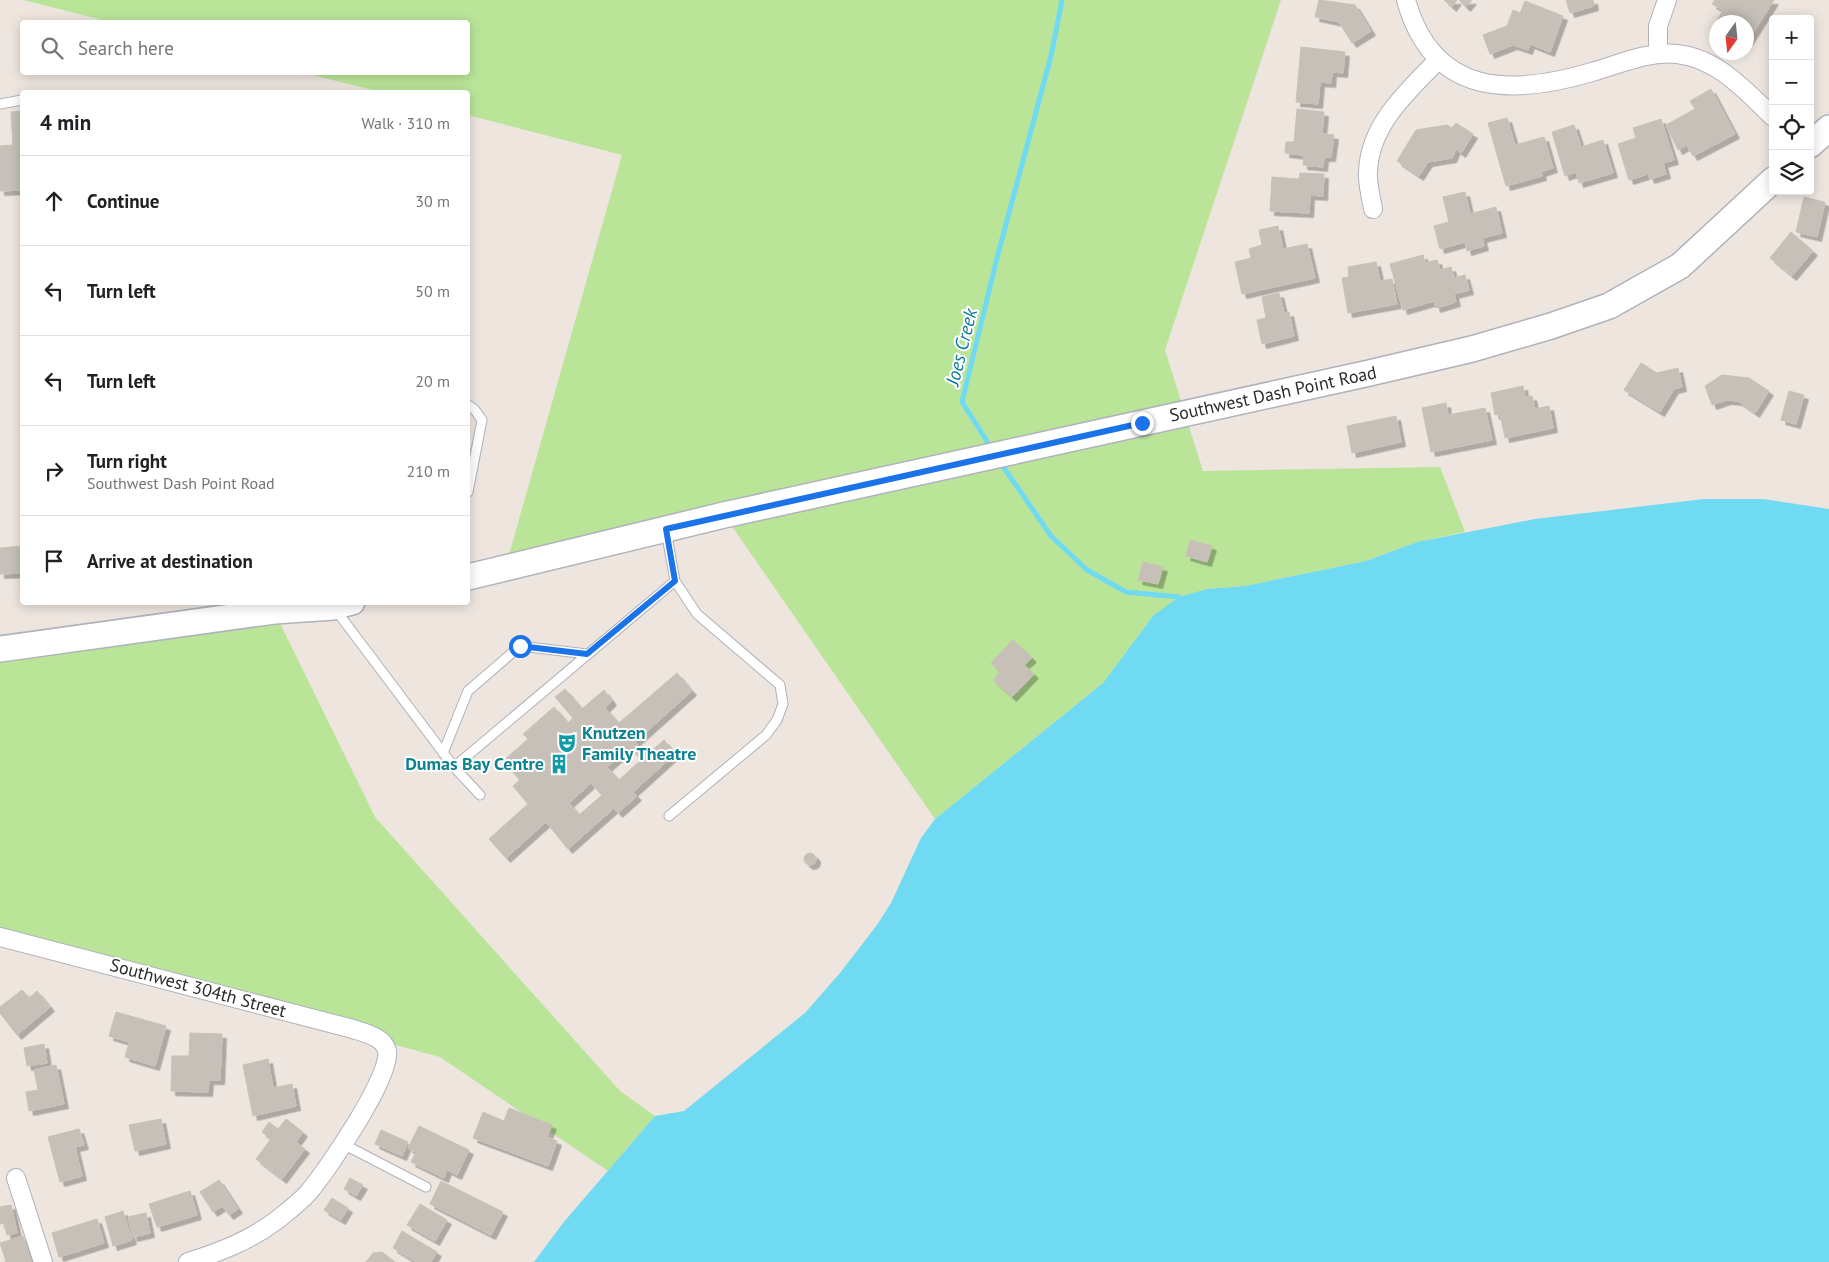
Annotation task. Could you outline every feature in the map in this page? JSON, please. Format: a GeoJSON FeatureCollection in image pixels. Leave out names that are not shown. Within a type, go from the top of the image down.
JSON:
{"type":"FeatureCollection","features":[{"type":"Feature","properties":{"kind":"main road"},"geometry":{"type":"LineString","coordinates":[[1814,142],[1829,128]]}},
{"type":"Feature","properties":{"kind":"main road","name":"Southwest Dash Point Road"},"geometry":{"type":"LineString","coordinates":[[470,577],[666,529],[1472,349],[1552,326],[1608,306],[1680,266],[1769,184]]}},
{"type":"Feature","properties":{"kind":"main road"},"geometry":{"type":"LineString","coordinates":[[0,649],[212,615],[333,605]]}},
{"type":"Feature","properties":{"kind":"street"},"geometry":{"type":"LineString","coordinates":[[1406,0],[1415,24],[1438,60],[1460,76],[1477,82],[1514,87],[1536,85],[1570,78],[1658,54],[1678,54],[1715,67],[1736,81],[1769,113]]}},
{"type":"Feature","properties":{"kind":"street"},"geometry":{"type":"LineString","coordinates":[[1658,54],[1658,26],[1667,0]]}},
{"type":"Feature","properties":{"kind":"street"},"geometry":{"type":"LineString","coordinates":[[1373,209],[1368,172],[1370,150],[1378,131],[1396,104],[1438,60]]}},
{"type":"Feature","properties":{"kind":"street","name":"Southwest 304th Street"},"geometry":{"type":"LineString","coordinates":[[0,937],[353,1029],[379,1040],[387,1052],[383,1072],[343,1144]]}},
{"type":"Feature","properties":{"kind":"street"},"geometry":{"type":"LineString","coordinates":[[188,1262],[248,1240],[277,1220],[306,1194],[329,1166],[343,1144]]}},
{"type":"Feature","properties":{"kind":"street"},"geometry":{"type":"LineString","coordinates":[[16,1178],[44,1262]]}},
{"type":"Feature","properties":{"kind":"lane"},"geometry":{"type":"LineString","coordinates":[[0,104],[20,100]]}},
{"type":"Feature","properties":{"kind":"lane"},"geometry":{"type":"LineString","coordinates":[[470,406],[482,420],[470,482]]}},
{"type":"Feature","properties":{"kind":"lane"},"geometry":{"type":"LineString","coordinates":[[666,529],[675,581],[697,614],[780,685],[783,704],[777,720],[766,735],[669,816]]}},
{"type":"Feature","properties":{"kind":"lane"},"geometry":{"type":"LineString","coordinates":[[454,768],[675,581]]}},
{"type":"Feature","properties":{"kind":"lane"},"geometry":{"type":"LineString","coordinates":[[344,605],[443,753],[454,768],[480,794]]}},
{"type":"Feature","properties":{"kind":"lane"},"geometry":{"type":"LineString","coordinates":[[443,753],[468,692],[520,646],[587,654]]}},
{"type":"Feature","properties":{"kind":"lane"},"geometry":{"type":"LineString","coordinates":[[343,1144],[426,1187]]}},
{"type":"Feature","properties":{"kind":"green space"},"geometry":{"type":"Polygon","coordinates":[[[23,0],[1281,0],[1165,350],[1203,471],[1440,467],[1465,532],[1417,542],[1366,561],[1245,586],[1207,589],[1153,616],[1103,683],[935,819],[724,515],[505,569],[622,155],[470,116],[470,90],[373,90],[312,75],[470,75],[470,20],[102,20],[23,0]]]}},
{"type":"Feature","properties":{"kind":"green space"},"geometry":{"type":"Polygon","coordinates":[[[274,611],[375,817],[620,1091],[655,1116],[608,1171],[440,1057],[0,938],[0,644],[274,611]]]}},
{"type":"Feature","properties":{"kind":"water"},"geometry":{"type":"Polygon","coordinates":[[[1704,499],[1763,499],[1829,509],[1829,1262],[534,1262],[563,1223],[655,1116],[684,1111],[805,1013],[840,973],[877,925],[891,903],[921,838],[935,819],[1103,683],[1153,616],[1179,597],[1207,589],[1245,586],[1366,561],[1417,542],[1535,519],[1704,499]]]}},
{"type":"Feature","properties":{"kind":"building"},"geometry":{"type":"Polygon","coordinates":[[[1319,0],[1355,5],[1371,31],[1352,43],[1339,22],[1315,17],[1319,0]]]}},
{"type":"Feature","properties":{"kind":"building"},"geometry":{"type":"Polygon","coordinates":[[[1444,0],[1457,0],[1452,7],[1444,0]]]}},
{"type":"Feature","properties":{"kind":"building"},"geometry":{"type":"Polygon","coordinates":[[[1459,0],[1472,0],[1466,7],[1459,0]]]}},
{"type":"Feature","properties":{"kind":"building"},"geometry":{"type":"Polygon","coordinates":[[[1566,0],[1593,0],[1594,6],[1570,13],[1566,0]]]}},
{"type":"Feature","properties":{"kind":"building"},"geometry":{"type":"Polygon","coordinates":[[[1715,0],[1774,0],[1754,32],[1754,15],[1720,15],[1723,10],[1712,4],[1715,0]]]}},
{"type":"Feature","properties":{"kind":"building"},"geometry":{"type":"Polygon","coordinates":[[[1525,1],[1563,16],[1550,52],[1530,44],[1528,50],[1513,45],[1490,54],[1483,35],[1507,26],[1513,10],[1520,13],[1525,1]]]}},
{"type":"Feature","properties":{"kind":"building"},"geometry":{"type":"Polygon","coordinates":[[[1301,47],[1345,52],[1343,73],[1332,72],[1331,83],[1320,82],[1318,104],[1296,102],[1301,47]]]}},
{"type":"Feature","properties":{"kind":"building"},"geometry":{"type":"Polygon","coordinates":[[[1711,89],[1735,134],[1693,156],[1687,145],[1678,150],[1666,125],[1695,109],[1690,101],[1711,89]]]}},
{"type":"Feature","properties":{"kind":"building"},"geometry":{"type":"Polygon","coordinates":[[[1297,109],[1324,112],[1322,134],[1334,135],[1331,157],[1324,157],[1323,167],[1303,165],[1304,155],[1285,153],[1286,142],[1294,142],[1297,109]]]}},
{"type":"Feature","properties":{"kind":"building"},"geometry":{"type":"Polygon","coordinates":[[[20,111],[20,190],[0,191],[0,146],[13,145],[11,112],[20,111]]]}},
{"type":"Feature","properties":{"kind":"building"},"geometry":{"type":"Polygon","coordinates":[[[1507,118],[1515,145],[1544,137],[1553,168],[1541,172],[1542,176],[1506,186],[1488,123],[1507,118]]]}},
{"type":"Feature","properties":{"kind":"building"},"geometry":{"type":"Polygon","coordinates":[[[1661,119],[1674,160],[1663,163],[1666,174],[1650,179],[1648,174],[1629,180],[1618,144],[1636,138],[1633,128],[1661,119]]]}},
{"type":"Feature","properties":{"kind":"building"},"geometry":{"type":"Polygon","coordinates":[[[1456,123],[1473,134],[1461,153],[1456,149],[1452,158],[1428,162],[1419,176],[1397,161],[1416,130],[1447,125],[1452,128],[1456,123]]]}},
{"type":"Feature","properties":{"kind":"building"},"geometry":{"type":"Polygon","coordinates":[[[1574,125],[1581,147],[1603,140],[1613,173],[1579,183],[1576,172],[1565,176],[1552,132],[1574,125]]]}},
{"type":"Feature","properties":{"kind":"building"},"geometry":{"type":"Polygon","coordinates":[[[1300,173],[1324,174],[1323,196],[1310,195],[1309,213],[1270,211],[1272,177],[1299,179],[1300,173]]]}},
{"type":"Feature","properties":{"kind":"building"},"geometry":{"type":"Polygon","coordinates":[[[1465,192],[1470,214],[1496,207],[1502,233],[1482,238],[1484,246],[1467,251],[1465,242],[1440,249],[1434,226],[1449,222],[1443,197],[1465,192]]]}},
{"type":"Feature","properties":{"kind":"building"},"geometry":{"type":"Polygon","coordinates":[[[1804,197],[1825,202],[1817,237],[1796,232],[1804,197]]]}},
{"type":"Feature","properties":{"kind":"building"},"geometry":{"type":"Polygon","coordinates":[[[1278,226],[1283,249],[1307,244],[1315,278],[1242,294],[1235,262],[1251,258],[1249,249],[1262,245],[1259,230],[1278,226]]]}},
{"type":"Feature","properties":{"kind":"building"},"geometry":{"type":"Polygon","coordinates":[[[1791,232],[1813,251],[1792,276],[1770,258],[1791,232]]]}},
{"type":"Feature","properties":{"kind":"building"},"geometry":{"type":"Polygon","coordinates":[[[1423,255],[1425,263],[1437,260],[1440,270],[1451,267],[1454,278],[1465,275],[1469,290],[1454,294],[1456,302],[1436,308],[1434,301],[1403,310],[1390,264],[1423,255]]]}},
{"type":"Feature","properties":{"kind":"building"},"geometry":{"type":"Polygon","coordinates":[[[1376,262],[1380,281],[1392,279],[1397,304],[1348,313],[1342,278],[1349,277],[1348,267],[1376,262]]]}},
{"type":"Feature","properties":{"kind":"building"},"geometry":{"type":"Polygon","coordinates":[[[1279,293],[1284,313],[1289,312],[1294,336],[1262,344],[1257,320],[1266,318],[1262,297],[1279,293]]]}},
{"type":"Feature","properties":{"kind":"building"},"geometry":{"type":"Polygon","coordinates":[[[1641,363],[1657,373],[1678,368],[1682,387],[1674,389],[1660,412],[1624,390],[1641,363]]]}},
{"type":"Feature","properties":{"kind":"building"},"geometry":{"type":"Polygon","coordinates":[[[1722,375],[1749,378],[1769,391],[1755,413],[1738,401],[1727,400],[1712,405],[1705,386],[1722,375]]]}},
{"type":"Feature","properties":{"kind":"building"},"geometry":{"type":"Polygon","coordinates":[[[1523,386],[1525,397],[1532,396],[1535,409],[1549,406],[1553,428],[1505,438],[1500,414],[1495,415],[1491,393],[1523,386]]]}},
{"type":"Feature","properties":{"kind":"building"},"geometry":{"type":"Polygon","coordinates":[[[1789,391],[1804,395],[1796,424],[1781,420],[1789,391]]]}},
{"type":"Feature","properties":{"kind":"building"},"geometry":{"type":"Polygon","coordinates":[[[1446,403],[1448,415],[1485,408],[1492,440],[1431,452],[1422,408],[1446,403]]]}},
{"type":"Feature","properties":{"kind":"building"},"geometry":{"type":"Polygon","coordinates":[[[1396,416],[1401,442],[1352,453],[1347,426],[1396,416]]]}},
{"type":"Feature","properties":{"kind":"building"},"geometry":{"type":"Polygon","coordinates":[[[1190,540],[1212,546],[1207,562],[1186,556],[1190,540]]]}},
{"type":"Feature","properties":{"kind":"building"},"geometry":{"type":"Polygon","coordinates":[[[20,546],[20,573],[0,574],[0,548],[20,546]]]}},
{"type":"Feature","properties":{"kind":"building"},"geometry":{"type":"Polygon","coordinates":[[[1143,562],[1163,567],[1158,584],[1138,580],[1143,562]]]}},
{"type":"Feature","properties":{"kind":"building"},"geometry":{"type":"Polygon","coordinates":[[[1013,640],[1032,658],[1024,665],[1034,674],[1012,697],[993,680],[1000,672],[991,663],[1013,640]]]}},
{"type":"Feature","properties":{"kind":"building","name":"Dumas Bay Centre"},"geometry":{"type":"Polygon","coordinates":[[[677,673],[692,691],[635,742],[647,755],[664,740],[675,754],[633,792],[637,796],[618,813],[614,808],[568,849],[546,822],[506,858],[489,839],[528,804],[513,786],[520,780],[503,761],[528,739],[523,734],[554,707],[568,723],[573,718],[555,697],[565,689],[582,709],[604,690],[612,701],[605,708],[619,723],[677,673]],[[630,747],[607,767],[619,780],[641,760],[630,747]],[[591,783],[569,803],[579,815],[602,795],[591,783]]]}},
{"type":"Feature","properties":{"kind":"building"},"geometry":{"type":"Polygon","coordinates":[[[808,853],[812,853],[816,859],[812,865],[808,865],[804,861],[804,857],[808,853]]]}},
{"type":"Feature","properties":{"kind":"building"},"geometry":{"type":"Polygon","coordinates":[[[22,990],[29,998],[37,991],[50,1007],[17,1035],[0,1013],[0,1007],[22,990]]]}},
{"type":"Feature","properties":{"kind":"building"},"geometry":{"type":"Polygon","coordinates":[[[116,1012],[166,1026],[155,1066],[125,1057],[129,1042],[109,1036],[116,1012]]]}},
{"type":"Feature","properties":{"kind":"building"},"geometry":{"type":"Polygon","coordinates":[[[190,1033],[222,1034],[220,1080],[209,1080],[208,1092],[171,1091],[172,1056],[189,1056],[190,1033]]]}},
{"type":"Feature","properties":{"kind":"building"},"geometry":{"type":"Polygon","coordinates":[[[44,1044],[47,1063],[27,1066],[24,1048],[44,1044]]]}},
{"type":"Feature","properties":{"kind":"building"},"geometry":{"type":"Polygon","coordinates":[[[268,1059],[273,1088],[292,1084],[296,1106],[253,1116],[243,1065],[268,1059]]]}},
{"type":"Feature","properties":{"kind":"building"},"geometry":{"type":"Polygon","coordinates":[[[56,1065],[64,1104],[29,1111],[26,1092],[38,1090],[34,1070],[56,1065]]]}},
{"type":"Feature","properties":{"kind":"building"},"geometry":{"type":"Polygon","coordinates":[[[509,1108],[552,1125],[547,1137],[557,1141],[548,1166],[473,1138],[483,1112],[504,1121],[509,1108]]]}},
{"type":"Feature","properties":{"kind":"building"},"geometry":{"type":"Polygon","coordinates":[[[161,1119],[166,1144],[135,1151],[129,1125],[161,1119]]]}},
{"type":"Feature","properties":{"kind":"building"},"geometry":{"type":"Polygon","coordinates":[[[286,1119],[303,1132],[296,1142],[305,1149],[282,1179],[256,1159],[271,1139],[262,1132],[269,1122],[278,1129],[286,1119]]]}},
{"type":"Feature","properties":{"kind":"building"},"geometry":{"type":"Polygon","coordinates":[[[419,1126],[469,1150],[457,1175],[447,1170],[444,1178],[411,1162],[416,1152],[408,1148],[419,1126]]]}},
{"type":"Feature","properties":{"kind":"building"},"geometry":{"type":"Polygon","coordinates":[[[79,1129],[84,1145],[75,1147],[82,1176],[60,1182],[48,1137],[79,1129]]]}},
{"type":"Feature","properties":{"kind":"building"},"geometry":{"type":"Polygon","coordinates":[[[381,1130],[408,1142],[402,1156],[375,1144],[381,1130]]]}},
{"type":"Feature","properties":{"kind":"building"},"geometry":{"type":"Polygon","coordinates":[[[350,1178],[363,1185],[356,1196],[344,1189],[350,1178]]]}},
{"type":"Feature","properties":{"kind":"building"},"geometry":{"type":"Polygon","coordinates":[[[219,1180],[238,1209],[229,1215],[222,1206],[213,1212],[200,1192],[219,1180]]]}},
{"type":"Feature","properties":{"kind":"building"},"geometry":{"type":"Polygon","coordinates":[[[441,1181],[503,1212],[491,1235],[430,1204],[441,1181]]]}},
{"type":"Feature","properties":{"kind":"building"},"geometry":{"type":"Polygon","coordinates":[[[190,1191],[197,1215],[157,1227],[149,1204],[190,1191]]]}},
{"type":"Feature","properties":{"kind":"building"},"geometry":{"type":"Polygon","coordinates":[[[332,1198],[348,1208],[341,1220],[324,1210],[332,1198]]]}},
{"type":"Feature","properties":{"kind":"building"},"geometry":{"type":"Polygon","coordinates":[[[420,1204],[447,1220],[435,1241],[407,1225],[420,1204]]]}},
{"type":"Feature","properties":{"kind":"building"},"geometry":{"type":"Polygon","coordinates":[[[11,1205],[17,1233],[7,1235],[4,1223],[0,1224],[0,1207],[11,1205]]]}},
{"type":"Feature","properties":{"kind":"building"},"geometry":{"type":"Polygon","coordinates":[[[123,1211],[132,1240],[113,1246],[105,1217],[123,1211]]]}},
{"type":"Feature","properties":{"kind":"building"},"geometry":{"type":"Polygon","coordinates":[[[146,1213],[150,1233],[133,1237],[128,1217],[146,1213]]]}},
{"type":"Feature","properties":{"kind":"building"},"geometry":{"type":"Polygon","coordinates":[[[97,1219],[104,1243],[59,1257],[52,1233],[97,1219]]]}},
{"type":"Feature","properties":{"kind":"building"},"geometry":{"type":"Polygon","coordinates":[[[402,1231],[437,1252],[431,1262],[416,1262],[393,1248],[402,1231]]]}},
{"type":"Feature","properties":{"kind":"building"},"geometry":{"type":"Polygon","coordinates":[[[23,1236],[31,1262],[4,1262],[6,1261],[0,1243],[23,1236]]]}},
{"type":"Feature","properties":{"kind":"building"},"geometry":{"type":"Polygon","coordinates":[[[382,1252],[395,1262],[366,1262],[373,1253],[382,1252]]]}},
{"type":"Feature","properties":{"kind":"waterway","name":"Joes Creek"},"geometry":{"type":"LineString","coordinates":[[992,449],[962,402],[998,254],[1051,56],[1062,0]]}},
{"type":"Feature","properties":{"kind":"waterway","name":"Joes Creek"},"geometry":{"type":"LineString","coordinates":[[1000,462],[1051,536],[1087,570],[1126,592],[1179,597]]}},
{"type":"Feature","properties":{"kind":"place","name":"Knutzen Family Theatre"},"geometry":{"type":"Point","coordinates":[567,743]}},
{"type":"Feature","properties":{"kind":"place","name":"Dumas Bay Centre"},"geometry":{"type":"Point","coordinates":[559,764]}},
{"type":"Feature","properties":{"kind":"route"},"geometry":{"type":"LineString","coordinates":[[520,646],[587,654],[675,581],[666,529],[1142,423]]}}]}
